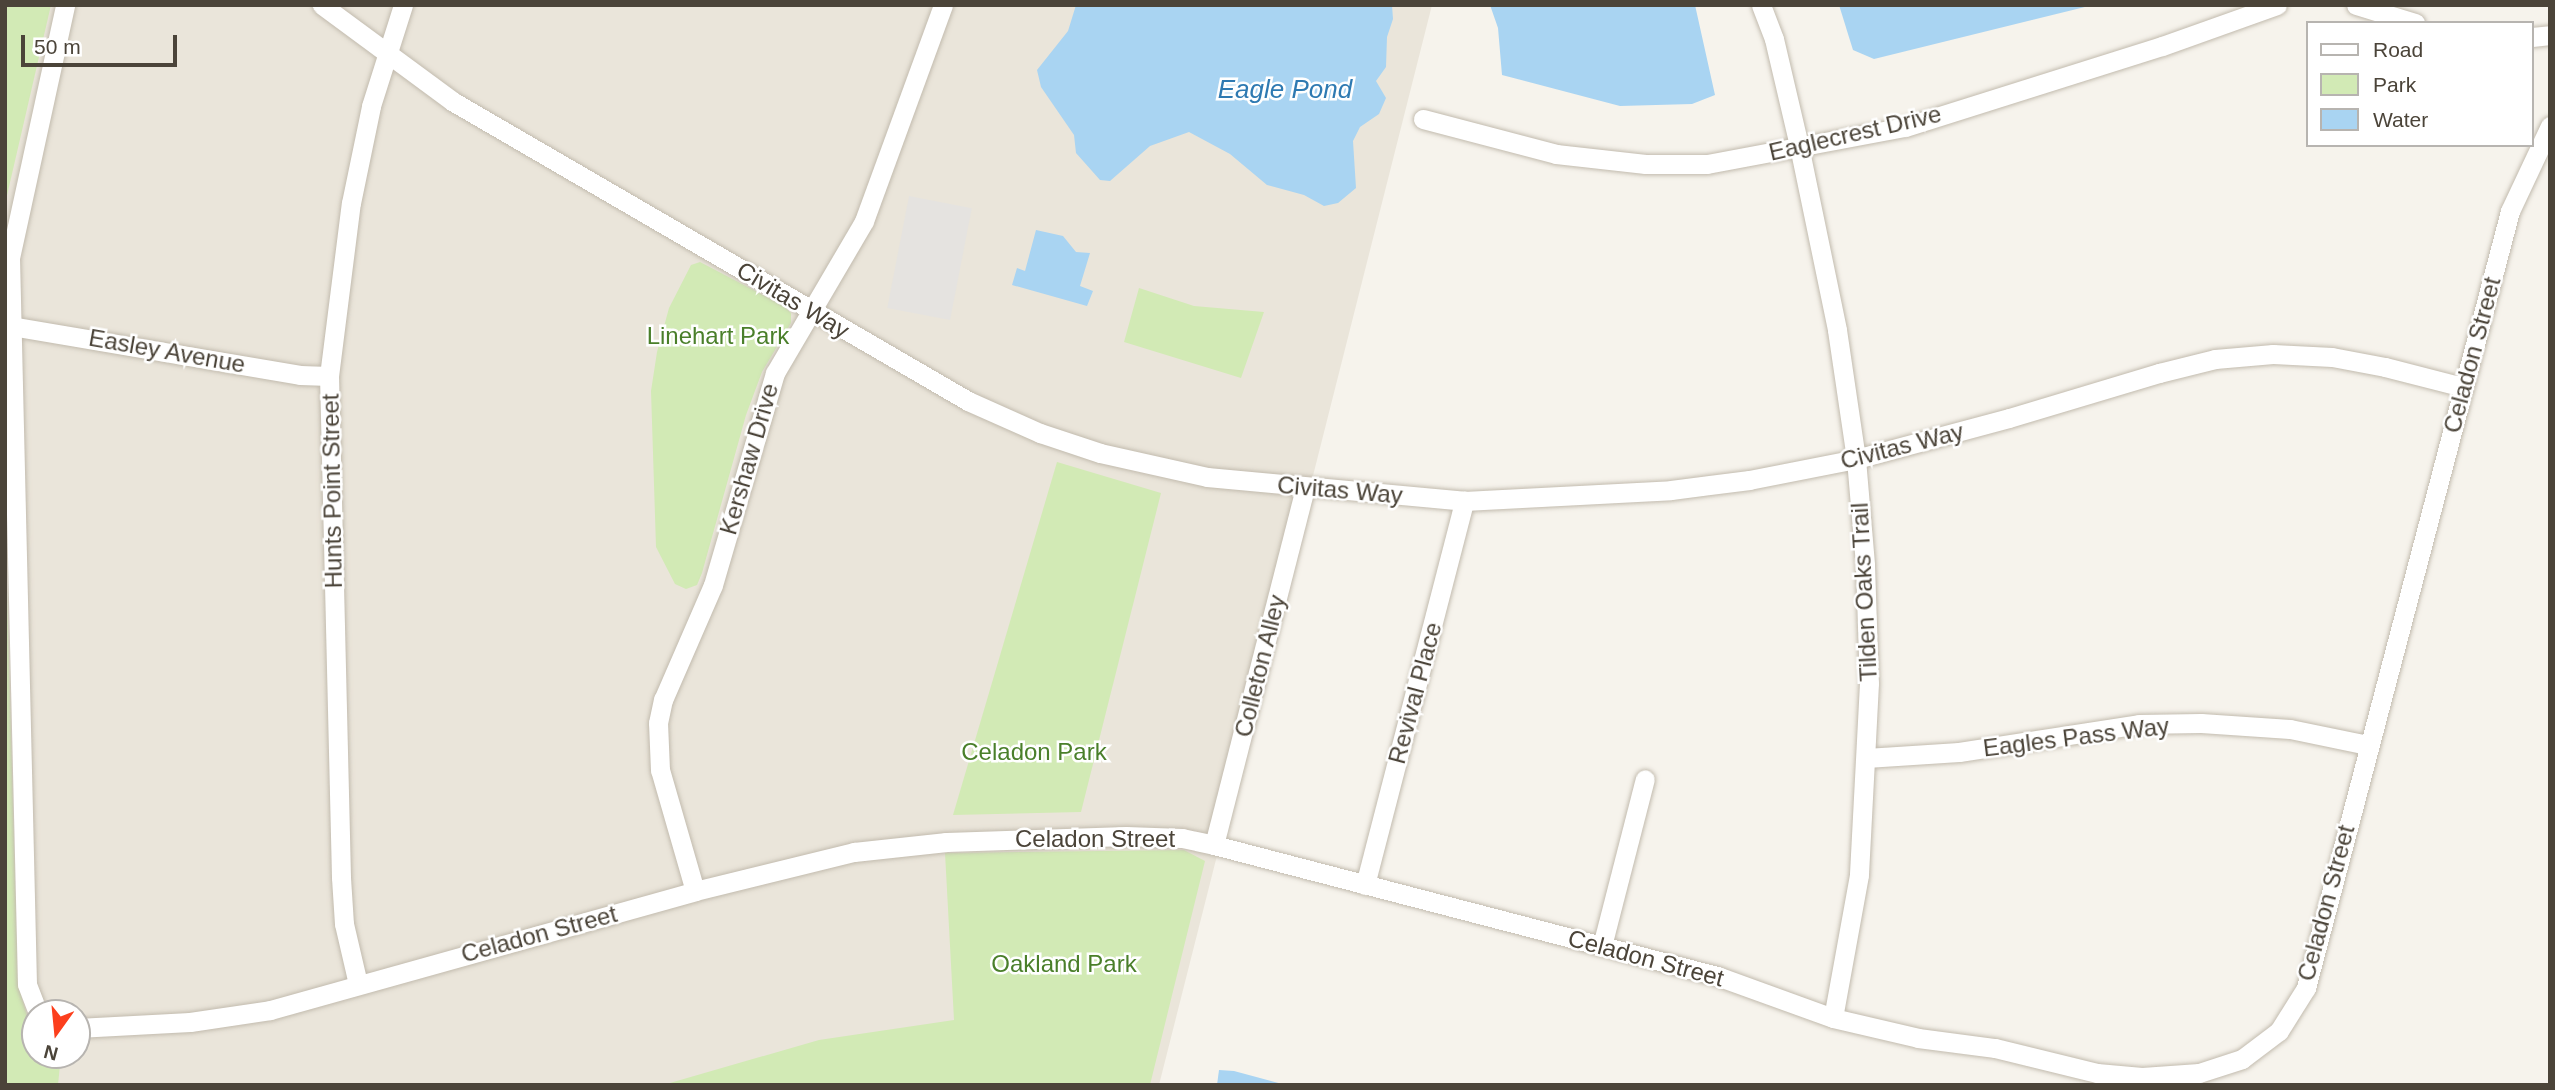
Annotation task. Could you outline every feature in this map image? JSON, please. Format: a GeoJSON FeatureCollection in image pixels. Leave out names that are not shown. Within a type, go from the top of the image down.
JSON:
{"type":"FeatureCollection","features":[{"type":"Feature","properties":{"kind":"street"},"geometry":{"type":"LineString","coordinates":[[33,999],[27,984],[8,325],[10,258],[15,223],[65,5]]}},
{"type":"Feature","properties":{"kind":"street","name":"Civitas Way"},"geometry":{"type":"LineString","coordinates":[[322,5],[452,100],[968,401],[1040,433],[1100,453],[1207,477],[1464,502],[1671,490],[1749,480],[1856,459],[2215,359],[2273,354],[2332,357],[2463,387]]}},
{"type":"Feature","properties":{"kind":"street","name":"Hunts Point Street"},"geometry":{"type":"LineString","coordinates":[[358,984],[344,924],[341,877],[329,376],[351,203],[371,106],[403,5]]}},
{"type":"Feature","properties":{"kind":"street","name":"Tilden Oaks Trail"},"geometry":{"type":"LineString","coordinates":[[1761,5],[1774,39],[1837,330],[1856,459],[1866,578],[1869,683],[1859,875],[1833,1018]]}},
{"type":"Feature","properties":{"kind":"street","name":"Eaglecrest Drive"},"geometry":{"type":"LineString","coordinates":[[1423,120],[1556,154],[1645,164],[1707,164],[1905,127],[2076,70],[2162,46],[2277,5]]}},
{"type":"Feature","properties":{"kind":"street"},"geometry":{"type":"LineString","coordinates":[[2356,5],[2408,21]]}},
{"type":"Feature","properties":{"kind":"street","name":"Kershaw Drive"},"geometry":{"type":"LineString","coordinates":[[695,891],[660,769],[657,723],[663,699],[713,585],[775,373],[864,221],[936,8]]}},
{"type":"Feature","properties":{"kind":"street","name":"Celadon Street"},"geometry":{"type":"LineString","coordinates":[[91,1027],[211,1020],[270,1010],[695,891],[854,852],[946,842],[1126,836],[1182,838],[1214,845],[1717,976],[1833,1018],[1919,1038],[1995,1048],[2097,1073],[2142,1077],[2199,1073],[2242,1059],[2279,1031],[2306,988],[2510,211],[2550,127]]}},
{"type":"Feature","properties":{"kind":"street","name":"Easley Avenue"},"geometry":{"type":"LineString","coordinates":[[8,325],[300,375],[329,376]]}},
{"type":"Feature","properties":{"kind":"street","name":"Colleton Alley"},"geometry":{"type":"LineString","coordinates":[[1214,845],[1304,488]]}},
{"type":"Feature","properties":{"kind":"street","name":"Revival Place"},"geometry":{"type":"LineString","coordinates":[[1365,885],[1464,502]]}},
{"type":"Feature","properties":{"kind":"street","name":"Eagles Pass Way"},"geometry":{"type":"LineString","coordinates":[[1866,758],[1959,752],[2139,724],[2201,723],[2290,729],[2368,745]]}},
{"type":"Feature","properties":{"kind":"street"},"geometry":{"type":"LineString","coordinates":[[1602,946],[1645,779]]}},
{"type":"Feature","properties":{"kind":"shaded area","name":"Oakland Park"},"geometry":{"type":"Polygon","coordinates":[[[5,5],[1432,5],[1159,1085],[5,1085],[5,5]]]}},
{"type":"Feature","properties":{"kind":"shaded area"},"geometry":{"type":"Polygon","coordinates":[[[909,196],[972,208],[950,320],[887,308],[909,196]]]}},
{"type":"Feature","properties":{"kind":"green space"},"geometry":{"type":"Polygon","coordinates":[[[5,5],[51,5],[5,204],[5,5]]]}},
{"type":"Feature","properties":{"kind":"green space","name":"Linehart Park"},"geometry":{"type":"Polygon","coordinates":[[[700,262],[782,305],[791,313],[791,323],[762,372],[746,415],[702,573],[697,585],[686,589],[675,584],[656,547],[651,391],[657,352],[669,308],[691,265],[700,262]]]}},
{"type":"Feature","properties":{"kind":"green space"},"geometry":{"type":"Polygon","coordinates":[[[1139,288],[1194,306],[1264,312],[1241,378],[1124,342],[1139,288]]]}},
{"type":"Feature","properties":{"kind":"green space","name":"Celadon Park"},"geometry":{"type":"Polygon","coordinates":[[[1057,462],[1161,493],[1081,812],[953,815],[1057,462]]]}},
{"type":"Feature","properties":{"kind":"green space"},"geometry":{"type":"Polygon","coordinates":[[[5,515],[18,985],[22,999],[21,1069],[60,1069],[58,1085],[5,1085],[5,515]]]}},
{"type":"Feature","properties":{"kind":"green space","name":"Oakland Park"},"geometry":{"type":"Polygon","coordinates":[[[1184,850],[1205,861],[1150,1085],[663,1085],[819,1040],[954,1020],[945,853],[1184,850]]]}},
{"type":"Feature","properties":{"kind":"water","name":"Eagle Pond"},"geometry":{"type":"Polygon","coordinates":[[[1076,5],[1392,5],[1393,19],[1387,37],[1386,67],[1376,81],[1386,98],[1379,114],[1360,127],[1353,141],[1356,188],[1338,203],[1324,206],[1304,195],[1267,185],[1230,154],[1189,132],[1150,146],[1110,181],[1100,180],[1076,153],[1074,135],[1041,87],[1037,70],[1068,31],[1076,5]]]}},
{"type":"Feature","properties":{"kind":"water"},"geometry":{"type":"Polygon","coordinates":[[[1490,5],[1695,5],[1715,95],[1692,104],[1620,106],[1502,75],[1498,28],[1490,5]]]}},
{"type":"Feature","properties":{"kind":"water"},"geometry":{"type":"Polygon","coordinates":[[[1839,5],[2093,5],[1874,59],[1853,50],[1839,5]]]}},
{"type":"Feature","properties":{"kind":"water"},"geometry":{"type":"Polygon","coordinates":[[[1036,230],[1063,236],[1076,252],[1090,253],[1080,286],[1093,291],[1087,306],[1012,285],[1017,268],[1025,271],[1036,230]]]}},
{"type":"Feature","properties":{"kind":"water"},"geometry":{"type":"Polygon","coordinates":[[[1219,1070],[1234,1071],[1286,1085],[1217,1085],[1219,1070]]]}}]}
